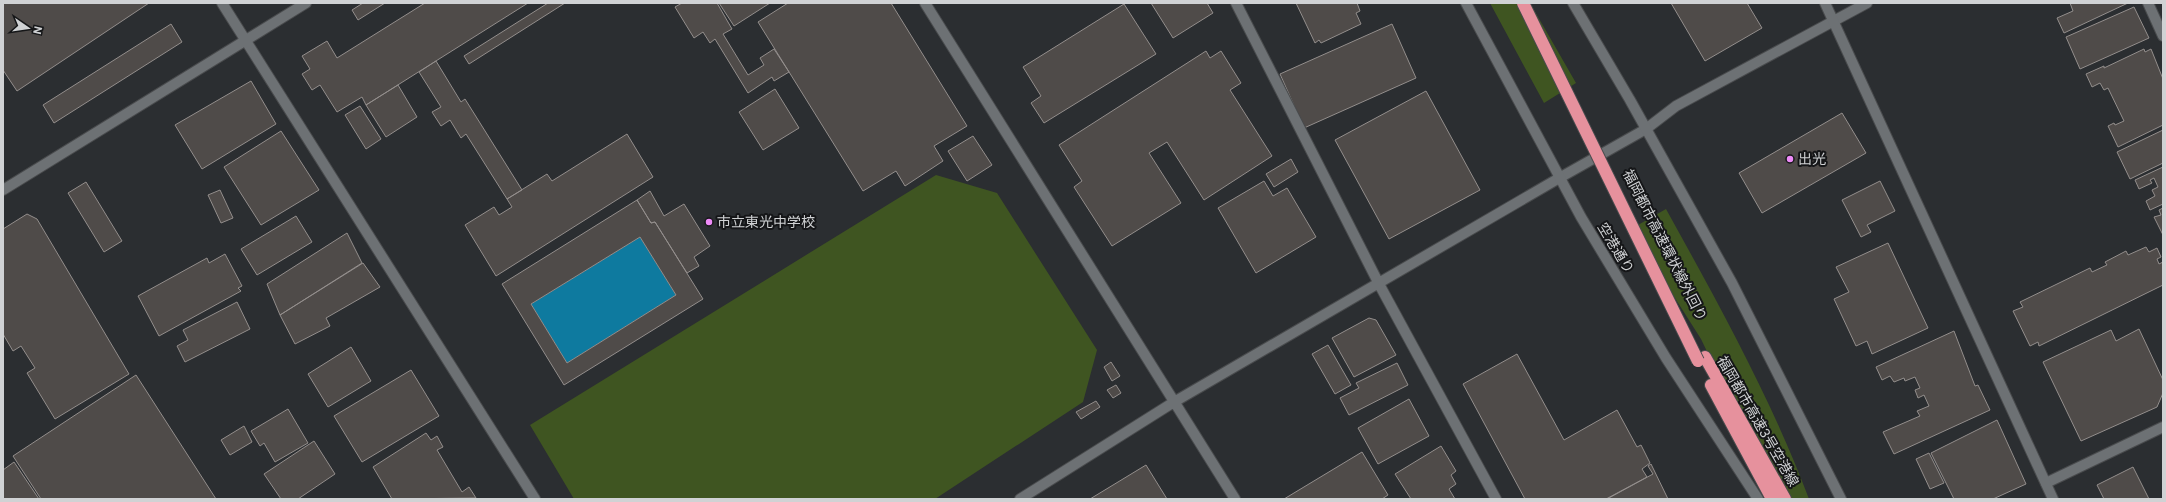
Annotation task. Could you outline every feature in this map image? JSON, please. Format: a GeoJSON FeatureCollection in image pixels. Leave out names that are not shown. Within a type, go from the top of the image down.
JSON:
{"type":"FeatureCollection","features":[{"type":"Feature","properties":{"kind":"highway"},"geometry":{"type":"LineString","coordinates":[[1523,3],[1772,499]]}},
{"type":"Feature","properties":{"kind":"highway","name":"福岡都市高速環状線外回り"},"geometry":{"type":"LineString","coordinates":[[1528,3],[1702,359],[1779,499]]}},
{"type":"Feature","properties":{"kind":"highway","name":"福岡都市高速3号空港線"},"geometry":{"type":"LineString","coordinates":[[1702,359],[1785,499]]}},
{"type":"Feature","properties":{"kind":"street"},"geometry":{"type":"LineString","coordinates":[[222,3],[535,499]]}},
{"type":"Feature","properties":{"kind":"street"},"geometry":{"type":"LineString","coordinates":[[3,190],[306,3]]}},
{"type":"Feature","properties":{"kind":"street"},"geometry":{"type":"LineString","coordinates":[[924,3],[1235,499]]}},
{"type":"Feature","properties":{"kind":"street"},"geometry":{"type":"LineString","coordinates":[[1236,3],[1379,284],[1496,499]]}},
{"type":"Feature","properties":{"kind":"street","name":"空港通り"},"geometry":{"type":"LineString","coordinates":[[1466,3],[1561,177],[1581,217],[1666,358],[1758,499]]}},
{"type":"Feature","properties":{"kind":"street"},"geometry":{"type":"LineString","coordinates":[[1573,3],[1646,129],[1732,284],[1841,499]]}},
{"type":"Feature","properties":{"kind":"street"},"geometry":{"type":"LineString","coordinates":[[1825,3],[2053,499]]}},
{"type":"Feature","properties":{"kind":"street"},"geometry":{"type":"LineString","coordinates":[[1020,499],[1174,402],[1646,129],[1676,106],[1867,3]]}},
{"type":"Feature","properties":{"kind":"street"},"geometry":{"type":"LineString","coordinates":[[2148,3],[2163,36]]}},
{"type":"Feature","properties":{"kind":"street"},"geometry":{"type":"LineString","coordinates":[[2046,483],[2163,427]]}},
{"type":"Feature","properties":{"kind":"green space"},"geometry":{"type":"Polygon","coordinates":[[[1490,3],[1530,3],[1576,83],[1544,103],[1490,3]]]}},
{"type":"Feature","properties":{"kind":"green space"},"geometry":{"type":"Polygon","coordinates":[[[936,175],[997,193],[1097,350],[1083,402],[935,499],[574,499],[530,425],[936,175]]]}},
{"type":"Feature","properties":{"kind":"green space"},"geometry":{"type":"Polygon","coordinates":[[[1666,209],[1743,351],[1778,424],[1809,499],[1782,499],[1746,433],[1701,339],[1631,229],[1666,209]]]}},
{"type":"Feature","properties":{"kind":"water"},"geometry":{"type":"Polygon","coordinates":[[[640,237],[676,295],[567,363],[531,304],[640,237]]]}},
{"type":"Feature","properties":{"kind":"building"},"geometry":{"type":"Polygon","coordinates":[[[3,3],[149,3],[17,91],[3,70],[3,3]]]}},
{"type":"Feature","properties":{"kind":"building"},"geometry":{"type":"Polygon","coordinates":[[[363,3],[385,3],[358,20],[352,10],[363,3]]]}},
{"type":"Feature","properties":{"kind":"building"},"geometry":{"type":"Polygon","coordinates":[[[425,3],[528,3],[366,105],[362,97],[337,112],[320,85],[312,90],[302,74],[310,69],[302,56],[327,41],[337,58],[425,3]]]}},
{"type":"Feature","properties":{"kind":"building"},"geometry":{"type":"Polygon","coordinates":[[[548,3],[565,3],[469,64],[464,56],[548,3]]]}},
{"type":"Feature","properties":{"kind":"building"},"geometry":{"type":"Polygon","coordinates":[[[682,3],[717,3],[732,29],[723,34],[748,75],[764,65],[760,58],[774,49],[789,72],[774,81],[772,77],[748,93],[715,39],[710,43],[703,32],[694,38],[675,7],[682,3]]]}},
{"type":"Feature","properties":{"kind":"building"},"geometry":{"type":"Polygon","coordinates":[[[719,3],[770,3],[734,26],[719,3]]]}},
{"type":"Feature","properties":{"kind":"building"},"geometry":{"type":"Polygon","coordinates":[[[788,3],[891,3],[967,126],[934,146],[943,161],[905,186],[896,171],[863,191],[758,22],[788,3]]]}},
{"type":"Feature","properties":{"kind":"building"},"geometry":{"type":"Polygon","coordinates":[[[1151,3],[1207,3],[1213,13],[1173,38],[1151,3]]]}},
{"type":"Feature","properties":{"kind":"building"},"geometry":{"type":"Polygon","coordinates":[[[1296,3],[1357,3],[1360,11],[1356,13],[1361,24],[1321,43],[1319,40],[1315,43],[1296,3]]]}},
{"type":"Feature","properties":{"kind":"building"},"geometry":{"type":"Polygon","coordinates":[[[1671,3],[1747,3],[1762,28],[1705,61],[1671,3]]]}},
{"type":"Feature","properties":{"kind":"building"},"geometry":{"type":"Polygon","coordinates":[[[2070,3],[2128,3],[2064,33],[2057,18],[2073,11],[2070,3]]]}},
{"type":"Feature","properties":{"kind":"building"},"geometry":{"type":"Polygon","coordinates":[[[1124,4],[1156,54],[1044,123],[1031,103],[1041,96],[1023,67],[1124,4]]]}},
{"type":"Feature","properties":{"kind":"building"},"geometry":{"type":"Polygon","coordinates":[[[2134,7],[2149,38],[2080,69],[2066,37],[2134,7]]]}},
{"type":"Feature","properties":{"kind":"building"},"geometry":{"type":"Polygon","coordinates":[[[171,24],[182,42],[54,123],[43,105],[171,24]]]}},
{"type":"Feature","properties":{"kind":"building"},"geometry":{"type":"Polygon","coordinates":[[[1392,24],[1416,78],[1304,128],[1280,74],[1392,24]]]}},
{"type":"Feature","properties":{"kind":"building"},"geometry":{"type":"Polygon","coordinates":[[[2144,49],[2145,52],[2151,49],[2163,79],[2163,125],[2118,147],[2108,126],[2124,121],[2108,88],[2104,90],[2100,83],[2092,87],[2086,74],[2104,66],[2104,68],[2144,49]]]}},
{"type":"Feature","properties":{"kind":"building"},"geometry":{"type":"Polygon","coordinates":[[[1206,51],[1210,58],[1221,51],[1241,83],[1230,90],[1272,156],[1204,200],[1167,142],[1149,153],[1181,203],[1112,246],[1074,187],[1082,181],[1059,145],[1206,51]]]}},
{"type":"Feature","properties":{"kind":"building"},"geometry":{"type":"Polygon","coordinates":[[[436,61],[461,102],[465,99],[522,190],[507,199],[466,134],[461,138],[450,120],[441,126],[432,112],[441,107],[419,72],[436,61]]]}},
{"type":"Feature","properties":{"kind":"building"},"geometry":{"type":"Polygon","coordinates":[[[251,81],[276,124],[202,169],[175,125],[251,81]]]}},
{"type":"Feature","properties":{"kind":"building"},"geometry":{"type":"Polygon","coordinates":[[[398,85],[417,117],[386,137],[366,105],[398,85]]]}},
{"type":"Feature","properties":{"kind":"building"},"geometry":{"type":"Polygon","coordinates":[[[775,89],[799,128],[763,150],[739,112],[775,89]]]}},
{"type":"Feature","properties":{"kind":"building"},"geometry":{"type":"Polygon","coordinates":[[[1426,91],[1480,190],[1389,239],[1335,140],[1426,91]]]}},
{"type":"Feature","properties":{"kind":"building"},"geometry":{"type":"Polygon","coordinates":[[[360,106],[381,139],[366,149],[345,115],[360,106]]]}},
{"type":"Feature","properties":{"kind":"building"},"geometry":{"type":"Polygon","coordinates":[[[1842,113],[1866,153],[1762,213],[1739,173],[1842,113]]]}},
{"type":"Feature","properties":{"kind":"building"},"geometry":{"type":"Polygon","coordinates":[[[2163,130],[2163,163],[2130,179],[2117,152],[2163,130]]]}},
{"type":"Feature","properties":{"kind":"building"},"geometry":{"type":"Polygon","coordinates":[[[281,131],[319,190],[261,225],[224,167],[281,131]]]}},
{"type":"Feature","properties":{"kind":"building"},"geometry":{"type":"Polygon","coordinates":[[[627,134],[653,177],[496,276],[465,225],[494,207],[499,215],[512,207],[507,199],[547,174],[552,181],[627,134]]]}},
{"type":"Feature","properties":{"kind":"building"},"geometry":{"type":"Polygon","coordinates":[[[973,136],[992,165],[967,181],[948,151],[973,136]]]}},
{"type":"Feature","properties":{"kind":"building"},"geometry":{"type":"Polygon","coordinates":[[[1291,159],[1298,172],[1274,187],[1266,174],[1291,159]]]}},
{"type":"Feature","properties":{"kind":"building"},"geometry":{"type":"Polygon","coordinates":[[[2163,167],[2163,204],[2150,210],[2146,201],[2155,196],[2152,190],[2158,187],[2154,178],[2150,180],[2152,183],[2139,189],[2135,180],[2163,167]]]}},
{"type":"Feature","properties":{"kind":"building"},"geometry":{"type":"Polygon","coordinates":[[[1264,181],[1273,196],[1287,188],[1316,237],[1256,273],[1218,208],[1264,181]]]}},
{"type":"Feature","properties":{"kind":"building"},"geometry":{"type":"Polygon","coordinates":[[[1880,181],[1895,211],[1867,225],[1871,232],[1861,237],[1842,200],[1880,181]]]}},
{"type":"Feature","properties":{"kind":"building"},"geometry":{"type":"Polygon","coordinates":[[[86,182],[122,241],[104,252],[68,193],[86,182]]]}},
{"type":"Feature","properties":{"kind":"building"},"geometry":{"type":"Polygon","coordinates":[[[220,190],[233,218],[221,223],[208,195],[220,190]]]}},
{"type":"Feature","properties":{"kind":"building"},"geometry":{"type":"Polygon","coordinates":[[[650,191],[664,216],[684,204],[710,246],[694,257],[699,266],[687,273],[655,222],[651,223],[637,200],[650,191]]]}},
{"type":"Feature","properties":{"kind":"building"},"geometry":{"type":"Polygon","coordinates":[[[637,200],[651,223],[655,222],[703,299],[564,385],[502,284],[637,200]],[[640,237],[531,304],[567,363],[676,295],[640,237]]]}},
{"type":"Feature","properties":{"kind":"building"},"geometry":{"type":"Polygon","coordinates":[[[2163,208],[2163,235],[2154,217],[2161,215],[2159,210],[2163,208]]]}},
{"type":"Feature","properties":{"kind":"building"},"geometry":{"type":"Polygon","coordinates":[[[27,214],[37,219],[129,374],[55,419],[27,373],[35,368],[21,346],[13,351],[3,334],[3,229],[27,214]]]}},
{"type":"Feature","properties":{"kind":"building"},"geometry":{"type":"Polygon","coordinates":[[[296,216],[312,242],[257,275],[241,249],[296,216]]]}},
{"type":"Feature","properties":{"kind":"building"},"geometry":{"type":"Polygon","coordinates":[[[347,233],[362,263],[280,315],[267,284],[347,233]]]}},
{"type":"Feature","properties":{"kind":"building"},"geometry":{"type":"Polygon","coordinates":[[[1888,243],[1928,328],[1872,354],[1867,341],[1856,346],[1834,299],[1849,292],[1836,267],[1888,243]]]}},
{"type":"Feature","properties":{"kind":"building"},"geometry":{"type":"Polygon","coordinates":[[[2146,247],[2149,252],[2157,248],[2161,257],[2157,259],[2159,264],[2163,262],[2163,285],[2039,346],[2038,342],[2030,346],[2013,311],[2023,307],[2020,302],[2090,268],[2092,272],[2107,265],[2105,262],[2126,251],[2128,255],[2146,247]]]}},
{"type":"Feature","properties":{"kind":"building"},"geometry":{"type":"Polygon","coordinates":[[[225,254],[242,286],[238,288],[241,291],[159,336],[138,296],[207,258],[209,263],[225,254]]]}},
{"type":"Feature","properties":{"kind":"building"},"geometry":{"type":"Polygon","coordinates":[[[363,263],[380,287],[326,318],[330,326],[295,344],[280,315],[363,263]]]}},
{"type":"Feature","properties":{"kind":"building"},"geometry":{"type":"Polygon","coordinates":[[[237,302],[250,329],[185,362],[177,346],[188,340],[183,330],[237,302]]]}},
{"type":"Feature","properties":{"kind":"building"},"geometry":{"type":"Polygon","coordinates":[[[1369,318],[1376,320],[1396,355],[1354,377],[1332,338],[1369,318]]]}},
{"type":"Feature","properties":{"kind":"building"},"geometry":{"type":"Polygon","coordinates":[[[2139,329],[2163,380],[2163,393],[2157,407],[2081,441],[2043,362],[2111,330],[2116,341],[2139,329]]]}},
{"type":"Feature","properties":{"kind":"building"},"geometry":{"type":"Polygon","coordinates":[[[1954,331],[1975,386],[1978,385],[1990,410],[1894,454],[1883,432],[1920,416],[1917,411],[1929,406],[1924,395],[1918,398],[1915,390],[1920,388],[1915,377],[1905,381],[1904,378],[1894,382],[1890,376],[1882,380],[1876,367],[1954,331]]]}},
{"type":"Feature","properties":{"kind":"building"},"geometry":{"type":"Polygon","coordinates":[[[1328,345],[1351,385],[1335,394],[1312,354],[1328,345]]]}},
{"type":"Feature","properties":{"kind":"building"},"geometry":{"type":"Polygon","coordinates":[[[351,347],[371,381],[328,407],[308,374],[351,347]]]}},
{"type":"Feature","properties":{"kind":"building"},"geometry":{"type":"Polygon","coordinates":[[[1517,354],[1564,440],[1617,410],[1637,447],[1641,445],[1650,463],[1642,469],[1647,477],[1606,499],[1525,499],[1463,384],[1517,354]]]}},
{"type":"Feature","properties":{"kind":"building"},"geometry":{"type":"Polygon","coordinates":[[[1111,362],[1120,376],[1112,381],[1104,367],[1111,362]]]}},
{"type":"Feature","properties":{"kind":"building"},"geometry":{"type":"Polygon","coordinates":[[[1397,363],[1408,385],[1349,415],[1340,398],[1359,388],[1356,383],[1397,363]]]}},
{"type":"Feature","properties":{"kind":"building"},"geometry":{"type":"Polygon","coordinates":[[[411,370],[439,416],[362,462],[334,416],[411,370]]]}},
{"type":"Feature","properties":{"kind":"building"},"geometry":{"type":"Polygon","coordinates":[[[136,375],[216,499],[41,499],[13,456],[136,375]]]}},
{"type":"Feature","properties":{"kind":"building"},"geometry":{"type":"Polygon","coordinates":[[[1116,385],[1121,393],[1113,398],[1107,390],[1116,385]]]}},
{"type":"Feature","properties":{"kind":"building"},"geometry":{"type":"Polygon","coordinates":[[[1409,399],[1429,436],[1378,464],[1358,428],[1409,399]]]}},
{"type":"Feature","properties":{"kind":"building"},"geometry":{"type":"Polygon","coordinates":[[[1096,401],[1100,407],[1081,419],[1076,412],[1096,401]]]}},
{"type":"Feature","properties":{"kind":"building"},"geometry":{"type":"Polygon","coordinates":[[[288,409],[308,443],[275,462],[264,443],[260,446],[251,431],[288,409]]]}},
{"type":"Feature","properties":{"kind":"building"},"geometry":{"type":"Polygon","coordinates":[[[1997,420],[2026,484],[1993,499],[1954,499],[1931,453],[1997,420]]]}},
{"type":"Feature","properties":{"kind":"building"},"geometry":{"type":"Polygon","coordinates":[[[244,426],[252,442],[230,455],[221,440],[244,426]]]}},
{"type":"Feature","properties":{"kind":"building"},"geometry":{"type":"Polygon","coordinates":[[[426,433],[431,440],[437,436],[443,447],[437,450],[462,492],[469,487],[476,498],[392,499],[373,467],[426,433]]]}},
{"type":"Feature","properties":{"kind":"building"},"geometry":{"type":"Polygon","coordinates":[[[314,441],[335,474],[298,499],[281,499],[264,474],[314,441]]]}},
{"type":"Feature","properties":{"kind":"building"},"geometry":{"type":"Polygon","coordinates":[[[1441,446],[1456,471],[1451,475],[1456,484],[1449,489],[1455,499],[1411,499],[1395,474],[1441,446]]]}},
{"type":"Feature","properties":{"kind":"building"},"geometry":{"type":"Polygon","coordinates":[[[1362,452],[1388,495],[1382,499],[1284,499],[1362,452]]]}},
{"type":"Feature","properties":{"kind":"building"},"geometry":{"type":"Polygon","coordinates":[[[1929,453],[1944,483],[1930,489],[1916,459],[1929,453]]]}},
{"type":"Feature","properties":{"kind":"building"},"geometry":{"type":"Polygon","coordinates":[[[14,462],[39,499],[4,499],[3,470],[14,462]]]}},
{"type":"Feature","properties":{"kind":"building"},"geometry":{"type":"Polygon","coordinates":[[[1651,464],[1668,499],[1607,499],[1653,474],[1648,466],[1651,464]]]}},
{"type":"Feature","properties":{"kind":"building"},"geometry":{"type":"Polygon","coordinates":[[[1146,465],[1167,499],[1090,499],[1146,465]]]}},
{"type":"Feature","properties":{"kind":"building"},"geometry":{"type":"Polygon","coordinates":[[[2133,467],[2149,499],[2104,499],[2097,485],[2133,467]]]}},
{"type":"Feature","properties":{"kind":"place","name":"出光"},"geometry":{"type":"Point","coordinates":[1790,159]}},
{"type":"Feature","properties":{"kind":"place","name":"市立東光中学校"},"geometry":{"type":"Point","coordinates":[709,222]}}]}
